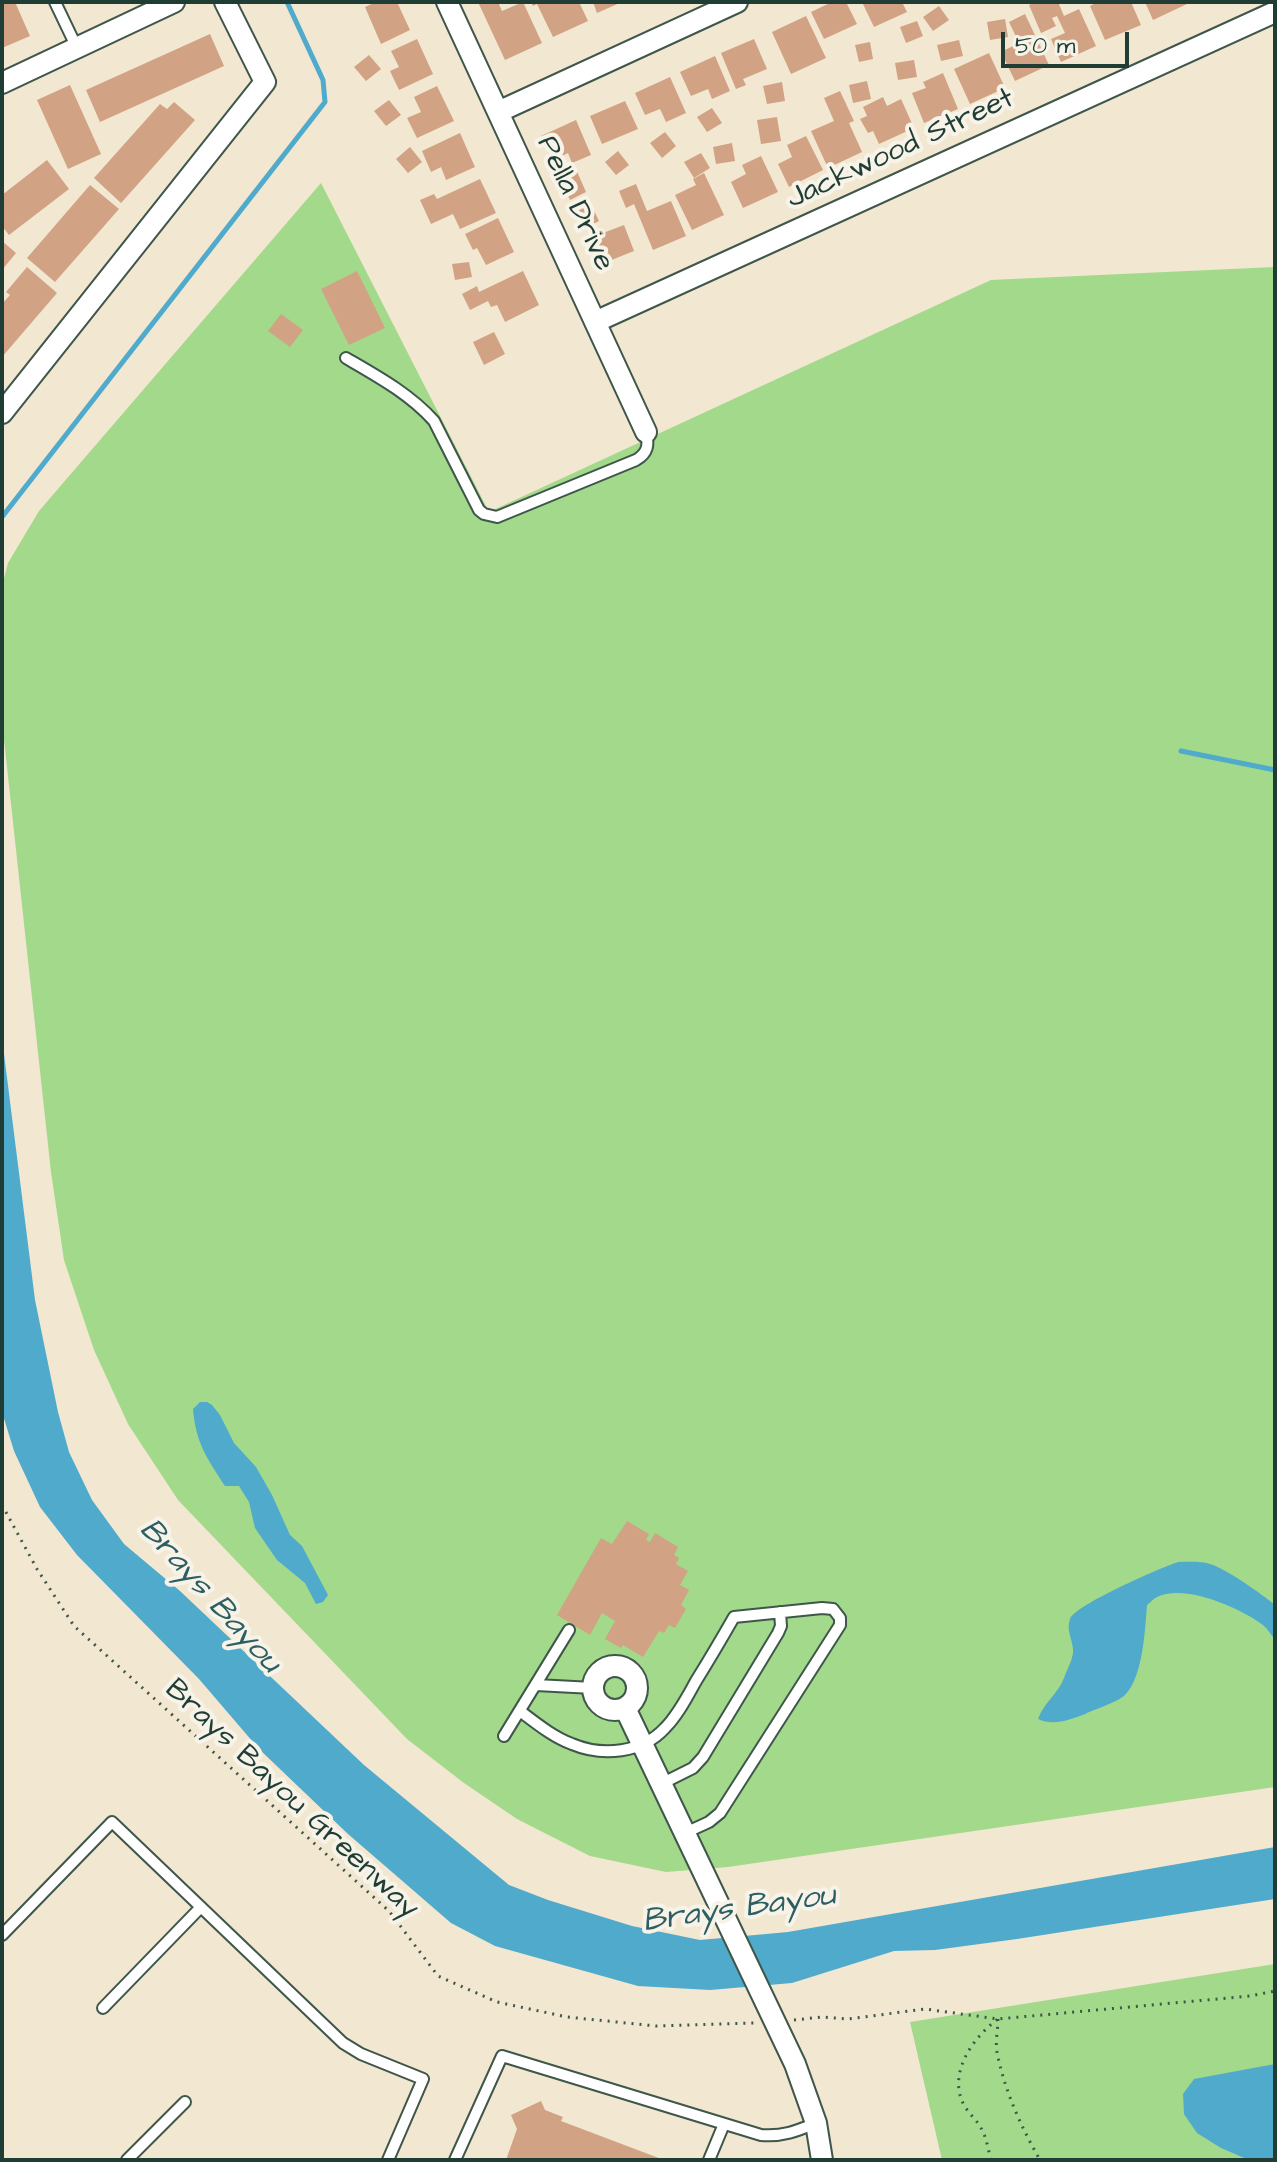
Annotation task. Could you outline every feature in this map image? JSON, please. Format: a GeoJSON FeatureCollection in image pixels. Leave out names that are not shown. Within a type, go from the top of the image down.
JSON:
{"type":"FeatureCollection","features":[{"type":"Feature","properties":{"kind":"street"},"geometry":{"type":"LineString","coordinates":[[2,83],[174,2]]}},
{"type":"Feature","properties":{"kind":"street"},"geometry":{"type":"LineString","coordinates":[[2,413],[265,82],[225,2]]}},
{"type":"Feature","properties":{"kind":"street","name":"Pella Drive"},"geometry":{"type":"LineString","coordinates":[[447,2],[646,432]]}},
{"type":"Feature","properties":{"kind":"street"},"geometry":{"type":"LineString","coordinates":[[498,112],[737,2]]}},
{"type":"Feature","properties":{"kind":"street","name":"Jackwood Street"},"geometry":{"type":"LineString","coordinates":[[595,322],[1275,12]]}},
{"type":"Feature","properties":{"kind":"street"},"geometry":{"type":"LineString","coordinates":[[613,1665],[628,1669],[638,1689],[632,1703],[625,1708],[611,1710],[604,1708],[594,1697],[593,1688],[595,1677],[613,1665]]}},
{"type":"Feature","properties":{"kind":"street"},"geometry":{"type":"LineString","coordinates":[[625,1708],[712,1891],[766,2015],[795,2064],[816,2123],[822,2160]]}},
{"type":"Feature","properties":{"kind":"lane"},"geometry":{"type":"LineString","coordinates":[[55,2],[77,48]]}},
{"type":"Feature","properties":{"kind":"lane"},"geometry":{"type":"LineString","coordinates":[[346,358],[387,383],[434,421],[479,510],[491,517],[644,456],[647,449],[646,432]]}},
{"type":"Feature","properties":{"kind":"lane"},"geometry":{"type":"LineString","coordinates":[[520,1711],[561,1739],[582,1748],[625,1750],[655,1737],[676,1715],[734,1617],[833,1609],[840,1618],[840,1625],[720,1813],[685,1833]]}},
{"type":"Feature","properties":{"kind":"lane"},"geometry":{"type":"LineString","coordinates":[[661,1784],[693,1768],[703,1757],[778,1633],[780,1612]]}},
{"type":"Feature","properties":{"kind":"lane"},"geometry":{"type":"LineString","coordinates":[[504,1736],[569,1630]]}},
{"type":"Feature","properties":{"kind":"lane"},"geometry":{"type":"LineString","coordinates":[[536,1685],[593,1688]]}},
{"type":"Feature","properties":{"kind":"lane"},"geometry":{"type":"LineString","coordinates":[[2,1935],[112,1822],[343,2043],[361,2054],[423,2079],[388,2160]]}},
{"type":"Feature","properties":{"kind":"lane"},"geometry":{"type":"LineString","coordinates":[[103,2008],[201,1907]]}},
{"type":"Feature","properties":{"kind":"lane"},"geometry":{"type":"LineString","coordinates":[[455,2160],[502,2056],[761,2135],[791,2133],[816,2123]]}},
{"type":"Feature","properties":{"kind":"lane"},"geometry":{"type":"LineString","coordinates":[[132,2158],[185,2102]]}},
{"type":"Feature","properties":{"kind":"lane"},"geometry":{"type":"LineString","coordinates":[[709,2160],[724,2124]]}},
{"type":"Feature","properties":{"kind":"path","name":"Brays Bayou Greenway"},"geometry":{"type":"LineString","coordinates":[[2,1505],[37,1569],[74,1626],[389,1911],[438,1976],[497,2002],[567,2017],[656,2026],[766,2015]]}},
{"type":"Feature","properties":{"kind":"path"},"geometry":{"type":"LineString","coordinates":[[785,2022],[822,2017],[848,2019],[925,2009],[998,2019],[1250,1996],[1275,1991]]}},
{"type":"Feature","properties":{"kind":"path"},"geometry":{"type":"LineString","coordinates":[[991,2160],[982,2129],[962,2103],[958,2078],[966,2055],[985,2028],[998,2019]]}},
{"type":"Feature","properties":{"kind":"path"},"geometry":{"type":"LineString","coordinates":[[998,2019],[996,2048],[1005,2084],[1040,2160]]}},
{"type":"Feature","properties":{"kind":"green space"},"geometry":{"type":"Polygon","coordinates":[[[321,183],[489,512],[991,280],[1275,267],[1275,1787],[728,1867],[666,1872],[590,1856],[517,1819],[407,1739],[178,1500],[128,1424],[94,1350],[64,1260],[51,1172],[2,721],[2,586],[8,563],[39,511],[321,183]]]}},
{"type":"Feature","properties":{"kind":"green space"},"geometry":{"type":"Polygon","coordinates":[[[1275,1964],[1275,2160],[942,2160],[910,2022],[1275,1964]]]}},
{"type":"Feature","properties":{"kind":"water"},"geometry":{"type":"Polygon","coordinates":[[[2,1038],[35,1300],[69,1452],[92,1500],[124,1544],[180,1591],[364,1765],[509,1885],[632,1926],[700,1940],[788,1932],[1275,1847],[1275,1899],[1017,1939],[935,1950],[894,1951],[792,1983],[710,1990],[638,1986],[495,1946],[451,1923],[348,1834],[259,1749],[199,1679],[77,1555],[40,1507],[14,1451],[2,1412],[2,1038]]]}},
{"type":"Feature","properties":{"kind":"water"},"geometry":{"type":"Polygon","coordinates":[[[200,1402],[212,1405],[234,1443],[256,1467],[290,1535],[302,1546],[328,1595],[323,1602],[316,1604],[305,1583],[277,1560],[255,1528],[249,1502],[239,1486],[225,1486],[213,1467],[203,1450],[194,1421],[193,1409],[200,1402]]]}},
{"type":"Feature","properties":{"kind":"water"},"geometry":{"type":"Polygon","coordinates":[[[1178,1562],[1203,1562],[1217,1566],[1275,1605],[1275,1640],[1253,1618],[1227,1605],[1197,1595],[1168,1593],[1147,1605],[1139,1665],[1125,1695],[1067,1720],[1050,1722],[1038,1719],[1061,1684],[1071,1660],[1073,1649],[1069,1623],[1075,1613],[1119,1588],[1178,1562]]]}},
{"type":"Feature","properties":{"kind":"water"},"geometry":{"type":"Polygon","coordinates":[[[1275,2064],[1275,2160],[1249,2160],[1197,2133],[1184,2114],[1183,2094],[1194,2079],[1275,2064]]]}},
{"type":"Feature","properties":{"kind":"building"},"geometry":{"type":"Polygon","coordinates":[[[2,2],[15,2],[30,36],[2,48],[2,2]]]}},
{"type":"Feature","properties":{"kind":"building"},"geometry":{"type":"Polygon","coordinates":[[[376,2],[397,2],[410,30],[381,44],[365,7],[376,2]]]}},
{"type":"Feature","properties":{"kind":"building"},"geometry":{"type":"Polygon","coordinates":[[[478,2],[498,2],[502,11],[523,2],[542,43],[505,60],[478,2]]]}},
{"type":"Feature","properties":{"kind":"building"},"geometry":{"type":"Polygon","coordinates":[[[531,2],[579,2],[588,21],[553,37],[537,4],[533,6],[531,2]]]}},
{"type":"Feature","properties":{"kind":"building"},"geometry":{"type":"Polygon","coordinates":[[[593,2],[622,2],[597,13],[593,2]]]}},
{"type":"Feature","properties":{"kind":"building"},"geometry":{"type":"Polygon","coordinates":[[[832,2],[846,2],[857,24],[824,39],[811,12],[832,2]]]}},
{"type":"Feature","properties":{"kind":"building"},"geometry":{"type":"Polygon","coordinates":[[[862,2],[902,2],[907,12],[874,27],[862,2]]]}},
{"type":"Feature","properties":{"kind":"building"},"geometry":{"type":"Polygon","coordinates":[[[1058,2],[1064,16],[1079,9],[1096,46],[1061,62],[1051,39],[1065,33],[1057,16],[1052,18],[1056,26],[1041,33],[1029,5],[1058,2]]]}},
{"type":"Feature","properties":{"kind":"building"},"geometry":{"type":"Polygon","coordinates":[[[1098,2],[1131,2],[1141,25],[1105,40],[1090,6],[1098,2]]]}},
{"type":"Feature","properties":{"kind":"building"},"geometry":{"type":"Polygon","coordinates":[[[1145,2],[1186,2],[1187,4],[1153,20],[1145,2]]]}},
{"type":"Feature","properties":{"kind":"building"},"geometry":{"type":"Polygon","coordinates":[[[939,6],[949,20],[933,31],[923,17],[939,6]]]}},
{"type":"Feature","properties":{"kind":"building"},"geometry":{"type":"Polygon","coordinates":[[[1025,14],[1049,65],[1015,81],[1001,52],[1019,43],[1009,22],[1025,14]]]}},
{"type":"Feature","properties":{"kind":"building"},"geometry":{"type":"Polygon","coordinates":[[[806,16],[826,58],[791,74],[772,32],[806,16]]]}},
{"type":"Feature","properties":{"kind":"building"},"geometry":{"type":"Polygon","coordinates":[[[1005,19],[1008,37],[990,40],[987,22],[1005,19]]]}},
{"type":"Feature","properties":{"kind":"building"},"geometry":{"type":"Polygon","coordinates":[[[917,21],[923,36],[906,43],[900,27],[917,21]]]}},
{"type":"Feature","properties":{"kind":"building"},"geometry":{"type":"Polygon","coordinates":[[[210,34],[224,66],[100,122],[86,90],[210,34]]]}},
{"type":"Feature","properties":{"kind":"building"},"geometry":{"type":"Polygon","coordinates":[[[417,39],[433,74],[399,90],[390,71],[399,67],[391,51],[417,39]]]}},
{"type":"Feature","properties":{"kind":"building"},"geometry":{"type":"Polygon","coordinates":[[[754,39],[767,69],[743,79],[746,85],[736,89],[721,53],[754,39]]]}},
{"type":"Feature","properties":{"kind":"building"},"geometry":{"type":"Polygon","coordinates":[[[959,40],[963,56],[941,61],[937,45],[959,40]]]}},
{"type":"Feature","properties":{"kind":"building"},"geometry":{"type":"Polygon","coordinates":[[[870,42],[873,59],[859,62],[855,45],[870,42]]]}},
{"type":"Feature","properties":{"kind":"building"},"geometry":{"type":"Polygon","coordinates":[[[989,53],[1005,88],[970,104],[954,69],[989,53]]]}},
{"type":"Feature","properties":{"kind":"building"},"geometry":{"type":"Polygon","coordinates":[[[369,55],[381,69],[366,81],[354,67],[369,55]]]}},
{"type":"Feature","properties":{"kind":"building"},"geometry":{"type":"Polygon","coordinates":[[[715,56],[730,91],[712,99],[708,89],[691,96],[680,72],[715,56]]]}},
{"type":"Feature","properties":{"kind":"building"},"geometry":{"type":"Polygon","coordinates":[[[914,60],[917,77],[898,80],[895,63],[914,60]]]}},
{"type":"Feature","properties":{"kind":"building"},"geometry":{"type":"Polygon","coordinates":[[[943,73],[958,109],[924,123],[912,93],[926,88],[923,82],[943,73]]]}},
{"type":"Feature","properties":{"kind":"building"},"geometry":{"type":"Polygon","coordinates":[[[670,77],[686,113],[666,122],[660,109],[645,115],[635,93],[670,77]]]}},
{"type":"Feature","properties":{"kind":"building"},"geometry":{"type":"Polygon","coordinates":[[[867,81],[871,99],[853,103],[849,85],[867,81]]]}},
{"type":"Feature","properties":{"kind":"building"},"geometry":{"type":"Polygon","coordinates":[[[782,82],[785,101],[767,104],[763,86],[782,82]]]}},
{"type":"Feature","properties":{"kind":"building"},"geometry":{"type":"Polygon","coordinates":[[[70,85],[101,154],[68,169],[37,100],[70,85]]]}},
{"type":"Feature","properties":{"kind":"building"},"geometry":{"type":"Polygon","coordinates":[[[437,86],[454,121],[417,138],[407,118],[421,112],[414,97],[437,86]]]}},
{"type":"Feature","properties":{"kind":"building"},"geometry":{"type":"Polygon","coordinates":[[[840,91],[854,121],[849,123],[862,152],[828,168],[811,131],[834,121],[824,98],[840,91]]]}},
{"type":"Feature","properties":{"kind":"building"},"geometry":{"type":"Polygon","coordinates":[[[883,97],[887,106],[901,99],[914,128],[879,144],[873,131],[868,133],[860,119],[867,116],[863,107],[883,97]]]}},
{"type":"Feature","properties":{"kind":"building"},"geometry":{"type":"Polygon","coordinates":[[[389,100],[401,115],[386,126],[374,111],[389,100]]]}},
{"type":"Feature","properties":{"kind":"building"},"geometry":{"type":"Polygon","coordinates":[[[625,101],[638,129],[602,144],[590,116],[625,101]]]}},
{"type":"Feature","properties":{"kind":"building"},"geometry":{"type":"Polygon","coordinates":[[[174,102],[195,120],[121,203],[94,178],[160,104],[167,109],[174,102]]]}},
{"type":"Feature","properties":{"kind":"building"},"geometry":{"type":"Polygon","coordinates":[[[712,108],[722,123],[707,132],[697,117],[712,108]]]}},
{"type":"Feature","properties":{"kind":"building"},"geometry":{"type":"Polygon","coordinates":[[[777,117],[781,141],[761,144],[757,120],[777,117]]]}},
{"type":"Feature","properties":{"kind":"building"},"geometry":{"type":"Polygon","coordinates":[[[576,120],[591,155],[572,163],[568,153],[560,157],[566,171],[575,167],[586,192],[570,200],[541,136],[576,120]]]}},
{"type":"Feature","properties":{"kind":"building"},"geometry":{"type":"Polygon","coordinates":[[[665,132],[676,146],[662,158],[650,143],[665,132]]]}},
{"type":"Feature","properties":{"kind":"building"},"geometry":{"type":"Polygon","coordinates":[[[460,133],[475,167],[446,180],[441,167],[431,172],[422,151],[460,133]]]}},
{"type":"Feature","properties":{"kind":"building"},"geometry":{"type":"Polygon","coordinates":[[[806,136],[823,170],[789,187],[778,164],[792,157],[787,145],[806,136]]]}},
{"type":"Feature","properties":{"kind":"building"},"geometry":{"type":"Polygon","coordinates":[[[732,143],[735,161],[716,164],[713,147],[732,143]]]}},
{"type":"Feature","properties":{"kind":"building"},"geometry":{"type":"Polygon","coordinates":[[[410,147],[422,162],[408,173],[396,159],[410,147]]]}},
{"type":"Feature","properties":{"kind":"building"},"geometry":{"type":"Polygon","coordinates":[[[618,151],[629,165],[616,175],[605,162],[618,151]]]}},
{"type":"Feature","properties":{"kind":"building"},"geometry":{"type":"Polygon","coordinates":[[[701,153],[710,168],[694,178],[684,162],[701,153]]]}},
{"type":"Feature","properties":{"kind":"building"},"geometry":{"type":"Polygon","coordinates":[[[761,156],[778,192],[743,208],[731,182],[746,174],[742,165],[761,156]]]}},
{"type":"Feature","properties":{"kind":"building"},"geometry":{"type":"Polygon","coordinates":[[[47,160],[69,189],[9,235],[2,226],[2,195],[47,160]]]}},
{"type":"Feature","properties":{"kind":"building"},"geometry":{"type":"Polygon","coordinates":[[[704,173],[724,215],[692,230],[675,195],[696,185],[693,179],[704,173]]]}},
{"type":"Feature","properties":{"kind":"building"},"geometry":{"type":"Polygon","coordinates":[[[480,179],[496,213],[460,229],[453,214],[431,224],[420,200],[434,194],[437,199],[480,179]]]}},
{"type":"Feature","properties":{"kind":"building"},"geometry":{"type":"Polygon","coordinates":[[[636,184],[647,211],[671,201],[686,236],[653,250],[634,204],[626,208],[619,191],[636,184]]]}},
{"type":"Feature","properties":{"kind":"building"},"geometry":{"type":"Polygon","coordinates":[[[90,185],[119,209],[55,282],[27,258],[90,185]]]}},
{"type":"Feature","properties":{"kind":"building"},"geometry":{"type":"Polygon","coordinates":[[[591,204],[599,221],[583,229],[575,212],[591,204]]]}},
{"type":"Feature","properties":{"kind":"building"},"geometry":{"type":"Polygon","coordinates":[[[498,218],[514,252],[486,265],[465,234],[498,218]]]}},
{"type":"Feature","properties":{"kind":"building"},"geometry":{"type":"Polygon","coordinates":[[[624,225],[634,251],[599,265],[587,235],[624,225]]]}},
{"type":"Feature","properties":{"kind":"building"},"geometry":{"type":"Polygon","coordinates":[[[2,241],[16,253],[2,270],[2,241]]]}},
{"type":"Feature","properties":{"kind":"building"},"geometry":{"type":"Polygon","coordinates":[[[469,262],[472,277],[455,280],[452,264],[469,262]]]}},
{"type":"Feature","properties":{"kind":"building"},"geometry":{"type":"Polygon","coordinates":[[[27,267],[57,293],[2,357],[2,304],[10,295],[6,292],[27,267]]]}},
{"type":"Feature","properties":{"kind":"building"},"geometry":{"type":"Polygon","coordinates":[[[357,271],[385,328],[349,345],[321,289],[357,271]]]}},
{"type":"Feature","properties":{"kind":"building"},"geometry":{"type":"Polygon","coordinates":[[[523,271],[539,305],[505,322],[497,305],[491,307],[488,301],[470,310],[462,294],[477,286],[479,292],[523,271]]]}},
{"type":"Feature","properties":{"kind":"building"},"geometry":{"type":"Polygon","coordinates":[[[281,314],[303,330],[290,347],[268,331],[281,314]]]}},
{"type":"Feature","properties":{"kind":"building"},"geometry":{"type":"Polygon","coordinates":[[[494,332],[505,354],[484,365],[473,342],[494,332]]]}},
{"type":"Feature","properties":{"kind":"building"},"geometry":{"type":"Polygon","coordinates":[[[627,1521],[649,1534],[646,1540],[650,1542],[655,1533],[678,1547],[674,1555],[679,1558],[676,1564],[688,1571],[680,1585],[689,1590],[681,1605],[686,1609],[675,1628],[669,1625],[664,1633],[659,1631],[643,1657],[605,1639],[615,1621],[602,1613],[590,1635],[557,1615],[601,1538],[612,1544],[627,1521]]]}},
{"type":"Feature","properties":{"kind":"building"},"geometry":{"type":"Polygon","coordinates":[[[541,2101],[545,2110],[563,2117],[561,2121],[664,2160],[506,2160],[517,2129],[511,2115],[541,2101]]]}},
{"type":"Feature","properties":{"kind":"waterway"},"geometry":{"type":"LineString","coordinates":[[2,517],[325,102],[323,80],[287,2]]}},
{"type":"Feature","properties":{"kind":"waterway"},"geometry":{"type":"LineString","coordinates":[[1181,751],[1275,770]]}},
{"type":"Feature","properties":{"kind":"water label","name":"Brays Bayou"},"geometry":{"type":"Point","coordinates":[209,1597]}},
{"type":"Feature","properties":{"kind":"water label","name":"Brays Bayou"},"geometry":{"type":"Point","coordinates":[739,1910]}}]}
